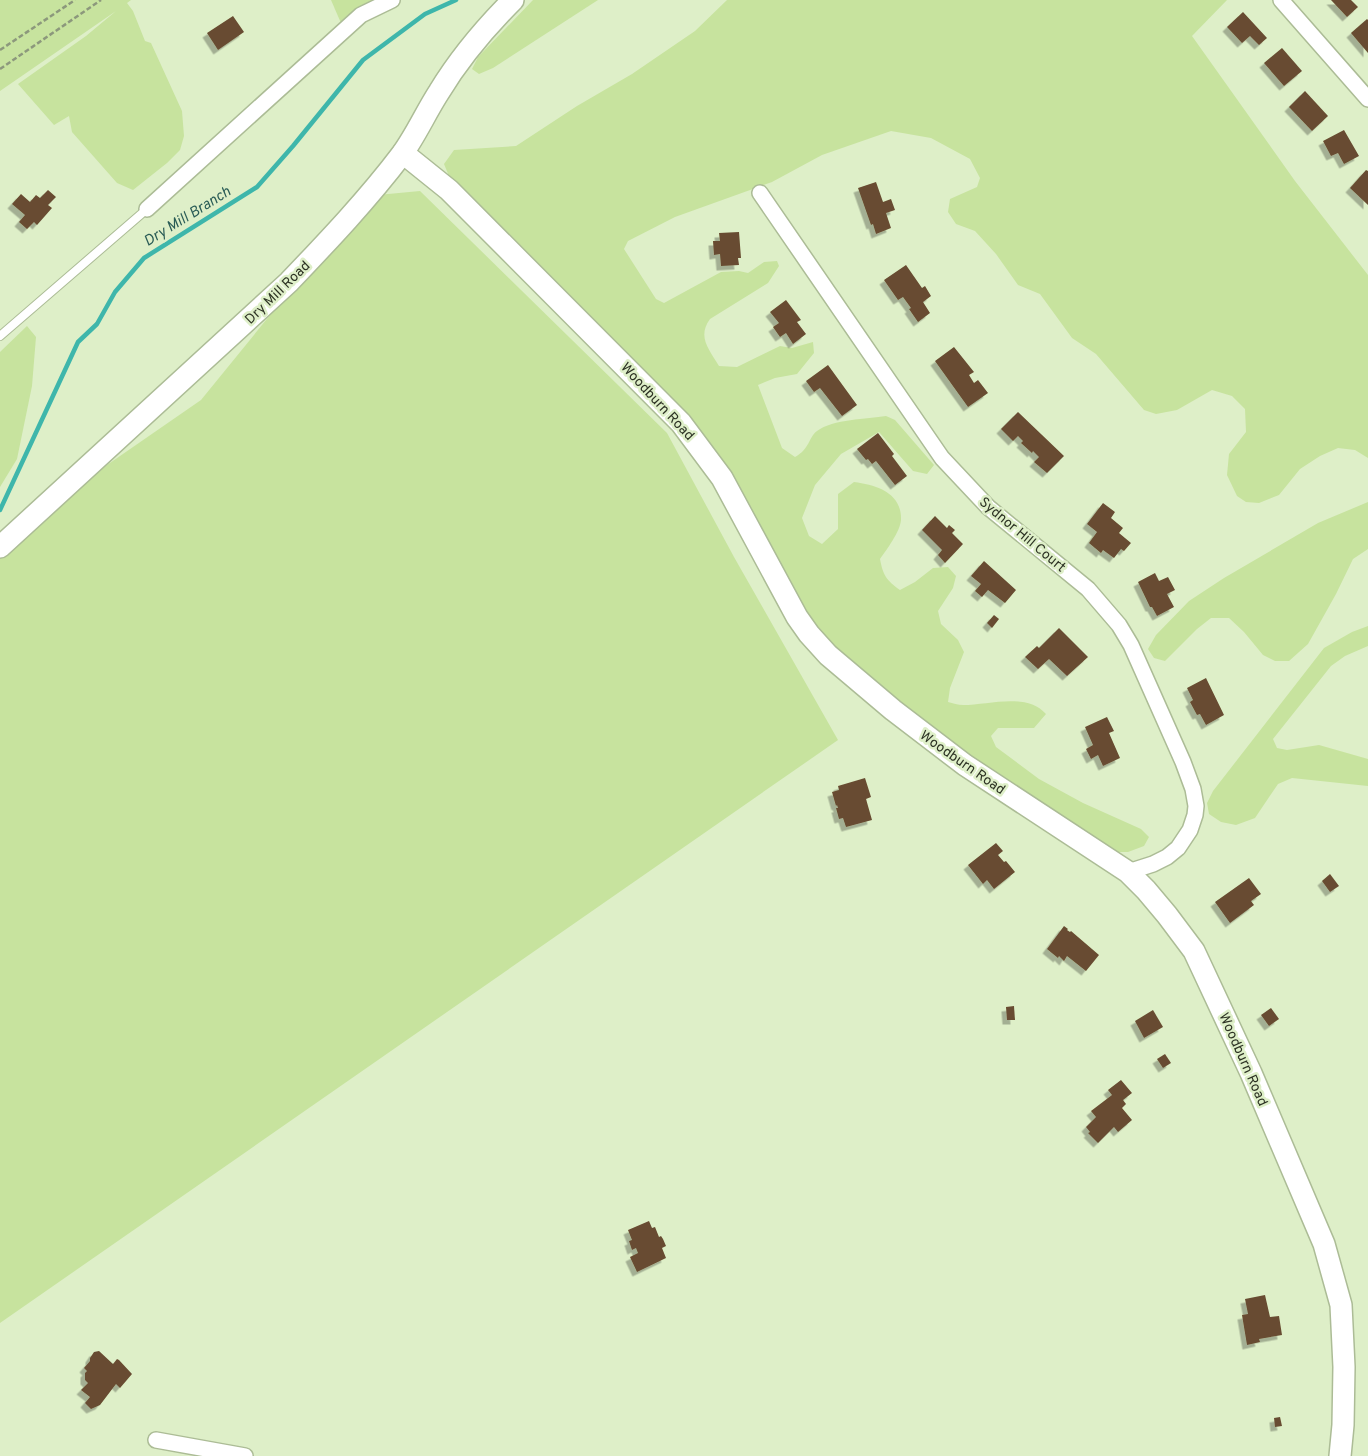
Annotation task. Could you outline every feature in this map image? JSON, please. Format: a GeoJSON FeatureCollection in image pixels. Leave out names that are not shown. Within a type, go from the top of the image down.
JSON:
{"type":"FeatureCollection","features":[{"type":"Feature","properties":{"kind":"street"},"geometry":{"type":"LineString","coordinates":[[146,209],[361,15],[392,0]]}},
{"type":"Feature","properties":{"kind":"street","name":"Dry Mill Road"},"geometry":{"type":"LineString","coordinates":[[0,547],[289,282],[334,236],[403,153],[439,91],[468,51],[513,0]]}},
{"type":"Feature","properties":{"kind":"street"},"geometry":{"type":"LineString","coordinates":[[1281,0],[1368,99]]}},
{"type":"Feature","properties":{"kind":"street","name":"Woodburn Road"},"geometry":{"type":"LineString","coordinates":[[403,153],[449,190],[681,423],[722,478],[797,617],[828,655],[892,710],[965,765],[1128,872],[1162,909],[1194,951],[1251,1073],[1324,1244],[1341,1305],[1344,1367],[1343,1425],[1340,1456]]}},
{"type":"Feature","properties":{"kind":"street","name":"Sydnor Hill Court"},"geometry":{"type":"LineString","coordinates":[[760,193],[942,458],[988,507],[1088,589],[1119,625],[1130,645],[1183,762],[1193,789],[1196,806],[1190,830],[1178,848],[1167,857],[1153,864],[1128,872]]}},
{"type":"Feature","properties":{"kind":"street"},"geometry":{"type":"LineString","coordinates":[[156,1440],[245,1456]]}},
{"type":"Feature","properties":{"kind":"lane"},"geometry":{"type":"LineString","coordinates":[[0,336],[146,209]]}},
{"type":"Feature","properties":{"kind":"path"},"geometry":{"type":"LineString","coordinates":[[0,50],[75,0]]}},
{"type":"Feature","properties":{"kind":"path"},"geometry":{"type":"LineString","coordinates":[[0,69],[101,0]]}},
{"type":"Feature","properties":{"kind":"green space"},"geometry":{"type":"Polygon","coordinates":[[[0,0],[131,0],[127,3],[133,11],[145,41],[151,43],[182,111],[184,136],[180,150],[133,190],[117,183],[72,132],[69,116],[54,125],[18,84],[86,36],[116,11],[0,91],[0,0]]]}},
{"type":"Feature","properties":{"kind":"green space"},"geometry":{"type":"Polygon","coordinates":[[[331,0],[394,0],[344,30],[331,0]]]}},
{"type":"Feature","properties":{"kind":"green space"},"geometry":{"type":"Polygon","coordinates":[[[533,0],[598,0],[493,68],[479,74],[472,69],[478,57],[533,0]]]}},
{"type":"Feature","properties":{"kind":"green space"},"geometry":{"type":"Polygon","coordinates":[[[727,0],[1227,0],[1192,36],[1295,181],[1368,275],[1368,458],[1355,450],[1338,448],[1320,456],[1300,469],[1279,495],[1259,503],[1246,502],[1237,496],[1227,475],[1229,454],[1246,432],[1245,409],[1232,396],[1212,390],[1177,410],[1156,414],[1144,410],[1096,354],[1072,338],[1040,294],[1018,285],[996,254],[975,231],[956,224],[948,212],[950,199],[977,187],[980,178],[970,159],[931,138],[891,131],[822,155],[772,182],[675,217],[628,241],[624,249],[656,299],[664,303],[721,272],[739,271],[748,273],[764,262],[777,261],[779,266],[768,283],[710,319],[706,325],[704,337],[708,348],[719,366],[737,367],[780,346],[792,348],[813,342],[814,353],[797,374],[775,378],[758,385],[782,448],[795,457],[804,451],[814,434],[824,427],[850,420],[886,416],[895,420],[934,465],[927,474],[913,471],[879,432],[841,454],[815,485],[802,518],[809,536],[822,544],[838,529],[838,494],[854,482],[879,488],[893,497],[900,511],[901,520],[896,535],[880,559],[882,569],[888,580],[900,590],[915,582],[933,568],[948,567],[956,576],[953,588],[938,611],[941,624],[958,640],[964,652],[950,688],[948,702],[963,705],[1018,701],[1038,707],[1046,714],[1034,728],[998,728],[991,736],[996,747],[1039,779],[1083,803],[1141,829],[1149,837],[1144,846],[1128,852],[1117,852],[1086,837],[1005,785],[832,651],[791,593],[751,513],[451,181],[444,164],[454,150],[516,146],[577,106],[632,74],[695,31],[727,0]]]}},
{"type":"Feature","properties":{"kind":"green space"},"geometry":{"type":"Polygon","coordinates":[[[420,191],[667,433],[734,557],[838,740],[0,1323],[0,539],[201,400],[367,196],[420,191]]]}},
{"type":"Feature","properties":{"kind":"green space"},"geometry":{"type":"Polygon","coordinates":[[[27,326],[36,337],[32,386],[17,459],[0,487],[0,352],[27,326]]]}},
{"type":"Feature","properties":{"kind":"green space"},"geometry":{"type":"Polygon","coordinates":[[[1368,502],[1368,549],[1353,559],[1308,644],[1289,661],[1275,661],[1263,655],[1244,632],[1229,618],[1211,618],[1197,629],[1165,661],[1154,658],[1148,649],[1156,635],[1189,601],[1224,578],[1318,523],[1368,502]]]}},
{"type":"Feature","properties":{"kind":"green space"},"geometry":{"type":"Polygon","coordinates":[[[1368,626],[1368,646],[1345,656],[1331,666],[1273,739],[1277,748],[1287,750],[1319,745],[1368,759],[1368,786],[1292,778],[1278,784],[1255,818],[1236,825],[1221,822],[1209,814],[1207,803],[1213,791],[1324,648],[1352,632],[1368,626]]]}},
{"type":"Feature","properties":{"kind":"building"},"geometry":{"type":"Polygon","coordinates":[[[1331,0],[1351,0],[1358,7],[1347,17],[1331,0]]]}},
{"type":"Feature","properties":{"kind":"building"},"geometry":{"type":"Polygon","coordinates":[[[1243,12],[1267,38],[1259,45],[1250,36],[1242,43],[1227,27],[1243,12]]]}},
{"type":"Feature","properties":{"kind":"building"},"geometry":{"type":"Polygon","coordinates":[[[233,16],[244,32],[218,50],[207,33],[233,16]]]}},
{"type":"Feature","properties":{"kind":"building"},"geometry":{"type":"Polygon","coordinates":[[[1368,20],[1368,53],[1351,33],[1368,20]]]}},
{"type":"Feature","properties":{"kind":"building"},"geometry":{"type":"Polygon","coordinates":[[[1282,48],[1302,71],[1284,86],[1264,63],[1282,48]]]}},
{"type":"Feature","properties":{"kind":"building"},"geometry":{"type":"Polygon","coordinates":[[[1305,91],[1328,116],[1312,131],[1289,107],[1305,91]]]}},
{"type":"Feature","properties":{"kind":"building"},"geometry":{"type":"Polygon","coordinates":[[[1344,130],[1359,156],[1344,164],[1338,153],[1331,156],[1323,141],[1344,130]]]}},
{"type":"Feature","properties":{"kind":"building"},"geometry":{"type":"Polygon","coordinates":[[[1366,170],[1368,171],[1368,205],[1350,188],[1366,170]]]}},
{"type":"Feature","properties":{"kind":"building"},"geometry":{"type":"Polygon","coordinates":[[[876,182],[883,202],[891,199],[895,210],[886,213],[891,228],[876,234],[858,188],[876,182]]]}},
{"type":"Feature","properties":{"kind":"building"},"geometry":{"type":"Polygon","coordinates":[[[48,190],[56,197],[48,205],[52,208],[37,225],[34,222],[27,229],[19,222],[25,215],[12,204],[21,194],[30,202],[36,195],[40,198],[48,190]]]}},
{"type":"Feature","properties":{"kind":"building"},"geometry":{"type":"Polygon","coordinates":[[[739,232],[741,258],[738,258],[739,265],[721,266],[720,254],[714,255],[713,241],[720,241],[719,233],[739,232]]]}},
{"type":"Feature","properties":{"kind":"building"},"geometry":{"type":"Polygon","coordinates":[[[906,265],[922,288],[925,286],[931,296],[923,302],[930,313],[918,322],[903,297],[898,300],[884,280],[906,265]]]}},
{"type":"Feature","properties":{"kind":"building"},"geometry":{"type":"Polygon","coordinates":[[[786,300],[801,320],[797,322],[806,334],[793,344],[786,333],[780,337],[773,327],[779,323],[770,312],[786,300]]]}},
{"type":"Feature","properties":{"kind":"building"},"geometry":{"type":"Polygon","coordinates":[[[954,347],[974,372],[969,375],[974,383],[978,380],[988,393],[968,407],[935,361],[954,347]]]}},
{"type":"Feature","properties":{"kind":"building"},"geometry":{"type":"Polygon","coordinates":[[[828,365],[857,405],[842,416],[820,388],[814,392],[806,381],[828,365]]]}},
{"type":"Feature","properties":{"kind":"building"},"geometry":{"type":"Polygon","coordinates":[[[1018,412],[1064,456],[1047,473],[1034,462],[1039,457],[1021,443],[1023,441],[1018,436],[1013,441],[1001,429],[1018,412]]]}},
{"type":"Feature","properties":{"kind":"building"},"geometry":{"type":"Polygon","coordinates":[[[878,433],[894,454],[892,456],[907,476],[895,485],[876,461],[872,464],[857,449],[878,433]]]}},
{"type":"Feature","properties":{"kind":"building"},"geometry":{"type":"Polygon","coordinates":[[[1103,503],[1115,512],[1111,518],[1123,528],[1119,533],[1131,543],[1124,551],[1121,549],[1114,558],[1103,550],[1101,553],[1089,543],[1097,532],[1087,524],[1103,503]]]}},
{"type":"Feature","properties":{"kind":"building"},"geometry":{"type":"Polygon","coordinates":[[[935,516],[947,528],[949,525],[955,530],[952,533],[963,544],[945,563],[938,555],[942,550],[922,530],[935,516]]]}},
{"type":"Feature","properties":{"kind":"building"},"geometry":{"type":"Polygon","coordinates":[[[984,561],[1016,590],[1005,603],[988,590],[982,597],[975,591],[981,584],[971,576],[984,561]]]}},
{"type":"Feature","properties":{"kind":"building"},"geometry":{"type":"Polygon","coordinates":[[[1155,573],[1159,581],[1168,577],[1175,590],[1167,594],[1174,607],[1157,616],[1152,607],[1150,607],[1138,582],[1155,573]]]}},
{"type":"Feature","properties":{"kind":"building"},"geometry":{"type":"Polygon","coordinates":[[[994,615],[999,619],[992,628],[987,623],[994,615]]]}},
{"type":"Feature","properties":{"kind":"building"},"geometry":{"type":"Polygon","coordinates":[[[1059,628],[1088,657],[1067,676],[1049,659],[1038,669],[1025,657],[1037,646],[1039,648],[1059,628]]]}},
{"type":"Feature","properties":{"kind":"building"},"geometry":{"type":"Polygon","coordinates":[[[1206,678],[1224,715],[1206,725],[1200,714],[1197,715],[1190,702],[1193,700],[1187,688],[1206,678]]]}},
{"type":"Feature","properties":{"kind":"building"},"geometry":{"type":"Polygon","coordinates":[[[1107,717],[1114,731],[1109,733],[1120,758],[1103,766],[1098,755],[1091,759],[1086,749],[1093,745],[1085,727],[1107,717]]]}},
{"type":"Feature","properties":{"kind":"building"},"geometry":{"type":"Polygon","coordinates":[[[865,778],[871,797],[866,799],[872,820],[846,827],[843,818],[839,819],[836,808],[838,808],[832,792],[839,790],[838,786],[865,778]]]}},
{"type":"Feature","properties":{"kind":"building"},"geometry":{"type":"Polygon","coordinates":[[[996,843],[1003,851],[998,855],[1015,872],[994,889],[987,880],[983,884],[968,865],[996,843]]]}},
{"type":"Feature","properties":{"kind":"building"},"geometry":{"type":"Polygon","coordinates":[[[1330,874],[1339,886],[1330,892],[1322,881],[1330,874]]]}},
{"type":"Feature","properties":{"kind":"building"},"geometry":{"type":"Polygon","coordinates":[[[1249,878],[1261,894],[1251,901],[1254,905],[1230,923],[1215,902],[1249,878]]]}},
{"type":"Feature","properties":{"kind":"building"},"geometry":{"type":"Polygon","coordinates":[[[1064,926],[1099,955],[1086,971],[1067,956],[1064,961],[1047,949],[1064,926]]]}},
{"type":"Feature","properties":{"kind":"building"},"geometry":{"type":"Polygon","coordinates":[[[1014,1006],[1015,1020],[1007,1020],[1006,1007],[1014,1006]]]}},
{"type":"Feature","properties":{"kind":"building"},"geometry":{"type":"Polygon","coordinates":[[[1271,1008],[1279,1019],[1269,1026],[1261,1015],[1271,1008]]]}},
{"type":"Feature","properties":{"kind":"building"},"geometry":{"type":"Polygon","coordinates":[[[1153,1010],[1163,1027],[1144,1038],[1135,1021],[1153,1010]]]}},
{"type":"Feature","properties":{"kind":"building"},"geometry":{"type":"Polygon","coordinates":[[[1165,1054],[1171,1063],[1163,1068],[1157,1059],[1165,1054]]]}},
{"type":"Feature","properties":{"kind":"building"},"geometry":{"type":"Polygon","coordinates":[[[1121,1080],[1132,1093],[1123,1100],[1126,1104],[1122,1108],[1132,1120],[1118,1132],[1114,1127],[1098,1143],[1088,1133],[1090,1132],[1086,1127],[1096,1117],[1091,1111],[1112,1095],[1108,1090],[1121,1080]]]}},
{"type":"Feature","properties":{"kind":"building"},"geometry":{"type":"Polygon","coordinates":[[[649,1221],[652,1228],[655,1227],[659,1237],[661,1236],[663,1239],[666,1246],[662,1248],[666,1258],[637,1272],[630,1257],[638,1253],[636,1248],[632,1250],[629,1241],[632,1240],[628,1230],[649,1221]]]}},
{"type":"Feature","properties":{"kind":"building"},"geometry":{"type":"Polygon","coordinates":[[[1265,1295],[1270,1317],[1279,1316],[1282,1335],[1259,1339],[1260,1342],[1247,1345],[1242,1315],[1248,1314],[1245,1299],[1265,1295]]]}},
{"type":"Feature","properties":{"kind":"building"},"geometry":{"type":"Polygon","coordinates":[[[99,1351],[113,1364],[117,1359],[119,1360],[132,1374],[120,1388],[116,1384],[100,1405],[91,1409],[85,1403],[90,1397],[81,1390],[88,1383],[85,1380],[85,1373],[87,1371],[84,1368],[94,1352],[99,1351]]]}},
{"type":"Feature","properties":{"kind":"building"},"geometry":{"type":"Polygon","coordinates":[[[1280,1417],[1282,1426],[1275,1427],[1274,1418],[1280,1417]]]}},
{"type":"Feature","properties":{"kind":"waterway","name":"Dry Mill Branch"},"geometry":{"type":"LineString","coordinates":[[0,510],[78,342],[97,324],[115,292],[144,258],[257,187],[363,60],[425,14],[456,0]]}}]}
